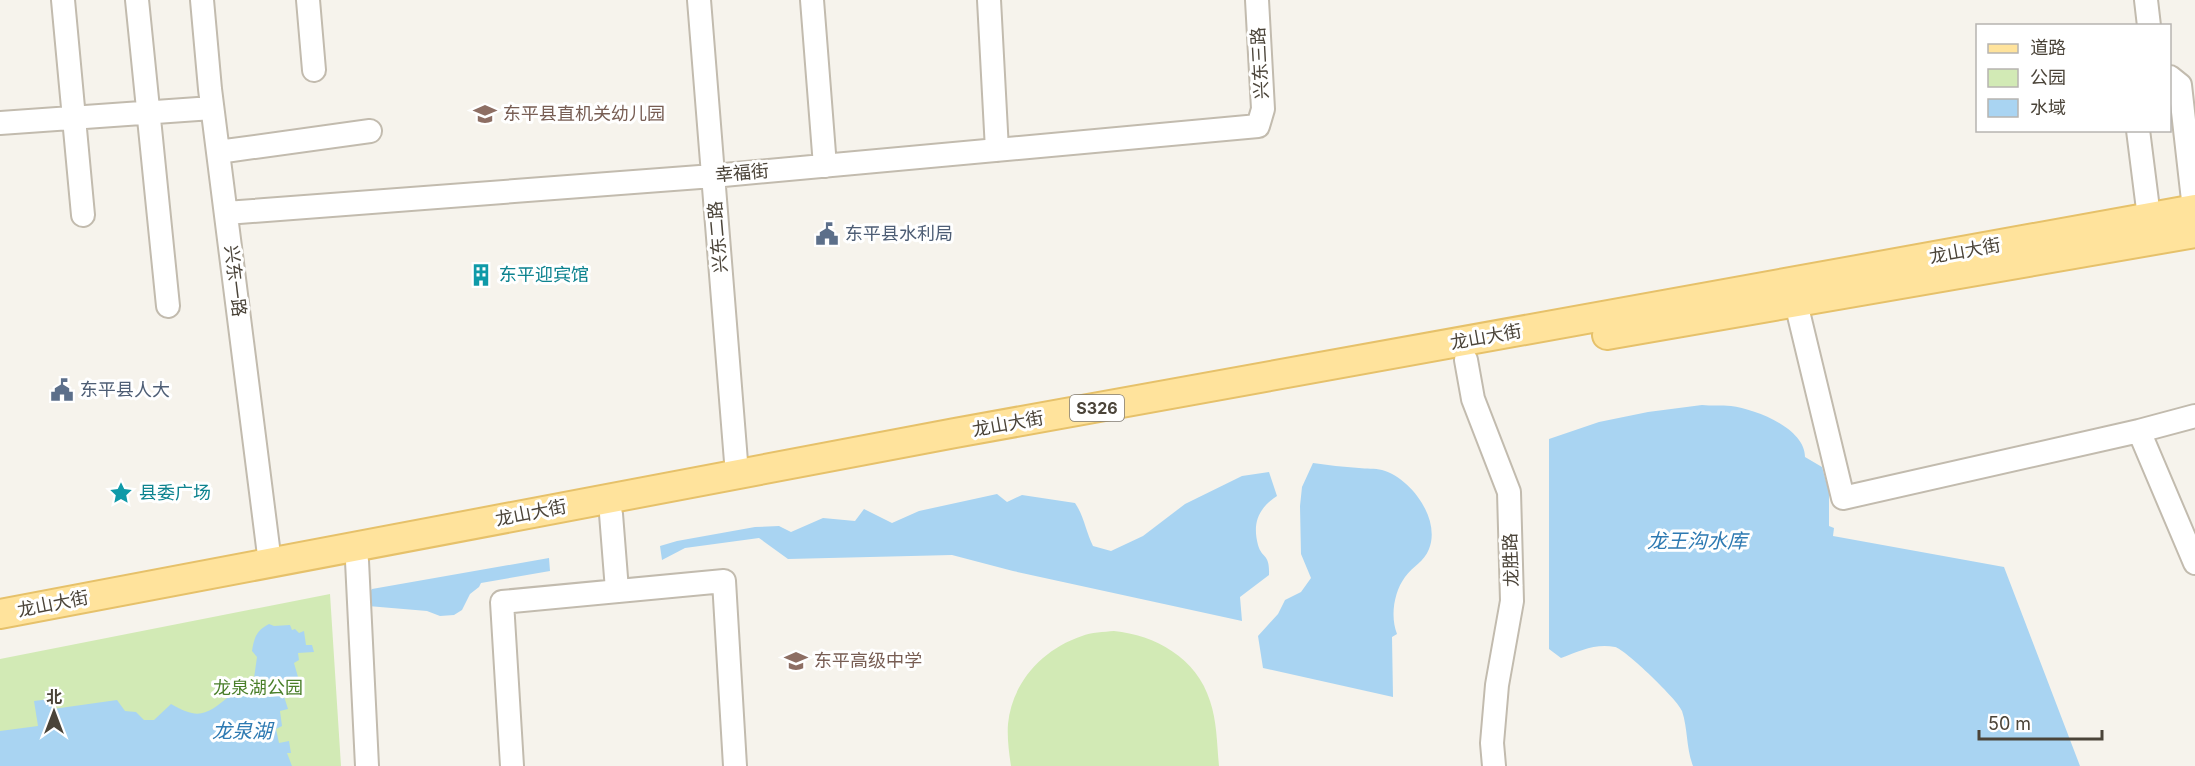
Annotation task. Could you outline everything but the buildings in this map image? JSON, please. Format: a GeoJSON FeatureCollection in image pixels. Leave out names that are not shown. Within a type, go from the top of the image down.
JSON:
{"type":"FeatureCollection","features":[{"type":"Feature","properties":{"kind":"main road","name":"龙山大街"},"geometry":{"type":"LineString","coordinates":[[0,629],[958,448],[1796,303],[2150,229],[2195,217]]}},
{"type":"Feature","properties":{"kind":"main road","name":"龙山大街"},"geometry":{"type":"LineString","coordinates":[[0,614],[737,474],[2150,229]]}},
{"type":"Feature","properties":{"kind":"street"},"geometry":{"type":"LineString","coordinates":[[63,0],[83,215]]}},
{"type":"Feature","properties":{"kind":"street"},"geometry":{"type":"LineString","coordinates":[[137,0],[168,306]]}},
{"type":"Feature","properties":{"kind":"street","name":"兴东一路"},"geometry":{"type":"LineString","coordinates":[[202,0],[212,108],[270,562]]}},
{"type":"Feature","properties":{"kind":"street"},"geometry":{"type":"LineString","coordinates":[[308,0],[314,70]]}},
{"type":"Feature","properties":{"kind":"street","name":"兴东二路"},"geometry":{"type":"LineString","coordinates":[[699,0],[737,474]]}},
{"type":"Feature","properties":{"kind":"street"},"geometry":{"type":"LineString","coordinates":[[812,0],[825,166]]}},
{"type":"Feature","properties":{"kind":"street"},"geometry":{"type":"LineString","coordinates":[[989,0],[997,150]]}},
{"type":"Feature","properties":{"kind":"street","name":"兴东三路"},"geometry":{"type":"LineString","coordinates":[[1257,0],[1263,110],[1258,126]]}},
{"type":"Feature","properties":{"kind":"street"},"geometry":{"type":"LineString","coordinates":[[2146,0],[2149,24]]}},
{"type":"Feature","properties":{"kind":"street"},"geometry":{"type":"LineString","coordinates":[[2171,78],[2180,85],[2195,217]]}},
{"type":"Feature","properties":{"kind":"street"},"geometry":{"type":"LineString","coordinates":[[0,123],[212,108]]}},
{"type":"Feature","properties":{"kind":"street","name":"幸福街"},"geometry":{"type":"LineString","coordinates":[[226,213],[713,176],[1258,126]]}},
{"type":"Feature","properties":{"kind":"street"},"geometry":{"type":"LineString","coordinates":[[218,152],[370,131]]}},
{"type":"Feature","properties":{"kind":"street"},"geometry":{"type":"LineString","coordinates":[[2138,132],[2150,229]]}},
{"type":"Feature","properties":{"kind":"street"},"geometry":{"type":"LineString","coordinates":[[1796,303],[1843,498],[2139,431],[2195,416]]}},
{"type":"Feature","properties":{"kind":"street","name":"龙胜路"},"geometry":{"type":"LineString","coordinates":[[1466,360],[1473,399],[1509,492],[1512,601],[1497,685],[1492,743],[1494,766]]}},
{"type":"Feature","properties":{"kind":"street"},"geometry":{"type":"LineString","coordinates":[[2139,431],[2195,563]]}},
{"type":"Feature","properties":{"kind":"street"},"geometry":{"type":"LineString","coordinates":[[610,513],[617,590]]}},
{"type":"Feature","properties":{"kind":"street"},"geometry":{"type":"LineString","coordinates":[[357,561],[367,766]]}},
{"type":"Feature","properties":{"kind":"street"},"geometry":{"type":"LineString","coordinates":[[512,766],[502,602],[724,581],[735,766]]}},
{"type":"Feature","properties":{"kind":"green space","name":"龙泉湖公园"},"geometry":{"type":"Polygon","coordinates":[[[330,594],[341,766],[0,766],[0,659],[330,594]]]}},
{"type":"Feature","properties":{"kind":"green space"},"geometry":{"type":"Polygon","coordinates":[[[1114,631],[1129,633],[1159,644],[1185,661],[1195,672],[1210,701],[1219,766],[1011,766],[1008,724],[1011,709],[1016,694],[1032,669],[1055,649],[1068,642],[1089,634],[1114,631]]]}},
{"type":"Feature","properties":{"kind":"water","name":"龙王沟水库"},"geometry":{"type":"Polygon","coordinates":[[[1702,405],[1731,406],[1753,411],[1777,422],[1797,437],[1803,447],[1805,457],[1822,467],[1829,492],[1829,526],[1834,528],[1833,536],[2004,567],[2080,766],[1693,766],[1679,705],[1629,656],[1615,647],[1608,646],[1588,648],[1561,658],[1549,649],[1549,439],[1599,422],[1648,412],[1702,405]]]}},
{"type":"Feature","properties":{"kind":"water"},"geometry":{"type":"Polygon","coordinates":[[[1313,463],[1379,469],[1393,474],[1413,491],[1427,513],[1432,537],[1429,549],[1401,583],[1394,604],[1397,634],[1392,637],[1393,697],[1263,668],[1258,636],[1278,614],[1285,600],[1301,592],[1311,578],[1301,554],[1300,506],[1302,487],[1313,463]]]}},
{"type":"Feature","properties":{"kind":"water"},"geometry":{"type":"Polygon","coordinates":[[[1269,472],[1277,496],[1261,511],[1256,537],[1267,560],[1269,575],[1240,597],[1242,621],[1013,571],[952,555],[788,559],[759,538],[685,548],[662,560],[660,546],[755,527],[779,526],[791,532],[823,518],[855,521],[864,509],[892,523],[919,511],[997,494],[1007,502],[1022,495],[1075,503],[1093,546],[1111,551],[1143,536],[1185,504],[1242,476],[1269,472]]]}},
{"type":"Feature","properties":{"kind":"water"},"geometry":{"type":"Polygon","coordinates":[[[549,558],[550,571],[481,583],[470,594],[462,610],[454,615],[440,616],[427,611],[368,606],[367,596],[372,589],[549,558]]]}},
{"type":"Feature","properties":{"kind":"water","name":"龙泉湖"},"geometry":{"type":"Polygon","coordinates":[[[269,624],[290,625],[292,630],[295,629],[299,633],[304,631],[306,645],[312,645],[314,652],[298,653],[299,660],[294,663],[298,677],[288,679],[290,687],[282,690],[288,709],[280,711],[282,726],[276,729],[279,743],[289,741],[291,753],[287,753],[292,766],[0,766],[0,731],[38,726],[34,701],[50,699],[53,709],[117,700],[125,711],[136,712],[144,720],[154,720],[171,704],[196,714],[209,711],[254,678],[257,657],[252,651],[254,642],[259,631],[269,624]]]}},
{"type":"Feature","properties":{"kind":"place","name":"东平县直机关幼儿园"},"geometry":{"type":"Point","coordinates":[485,114]}},
{"type":"Feature","properties":{"kind":"place","name":"东平县水利局"},"geometry":{"type":"Point","coordinates":[827,234]}},
{"type":"Feature","properties":{"kind":"place","name":"东平迎宾馆"},"geometry":{"type":"Point","coordinates":[481,275]}},
{"type":"Feature","properties":{"kind":"place","name":"东平县人大"},"geometry":{"type":"Point","coordinates":[62,390]}},
{"type":"Feature","properties":{"kind":"place","name":"县委广场"},"geometry":{"type":"Point","coordinates":[121,493]}},
{"type":"Feature","properties":{"kind":"place","name":"东平高级中学"},"geometry":{"type":"Point","coordinates":[796,661]}}]}
